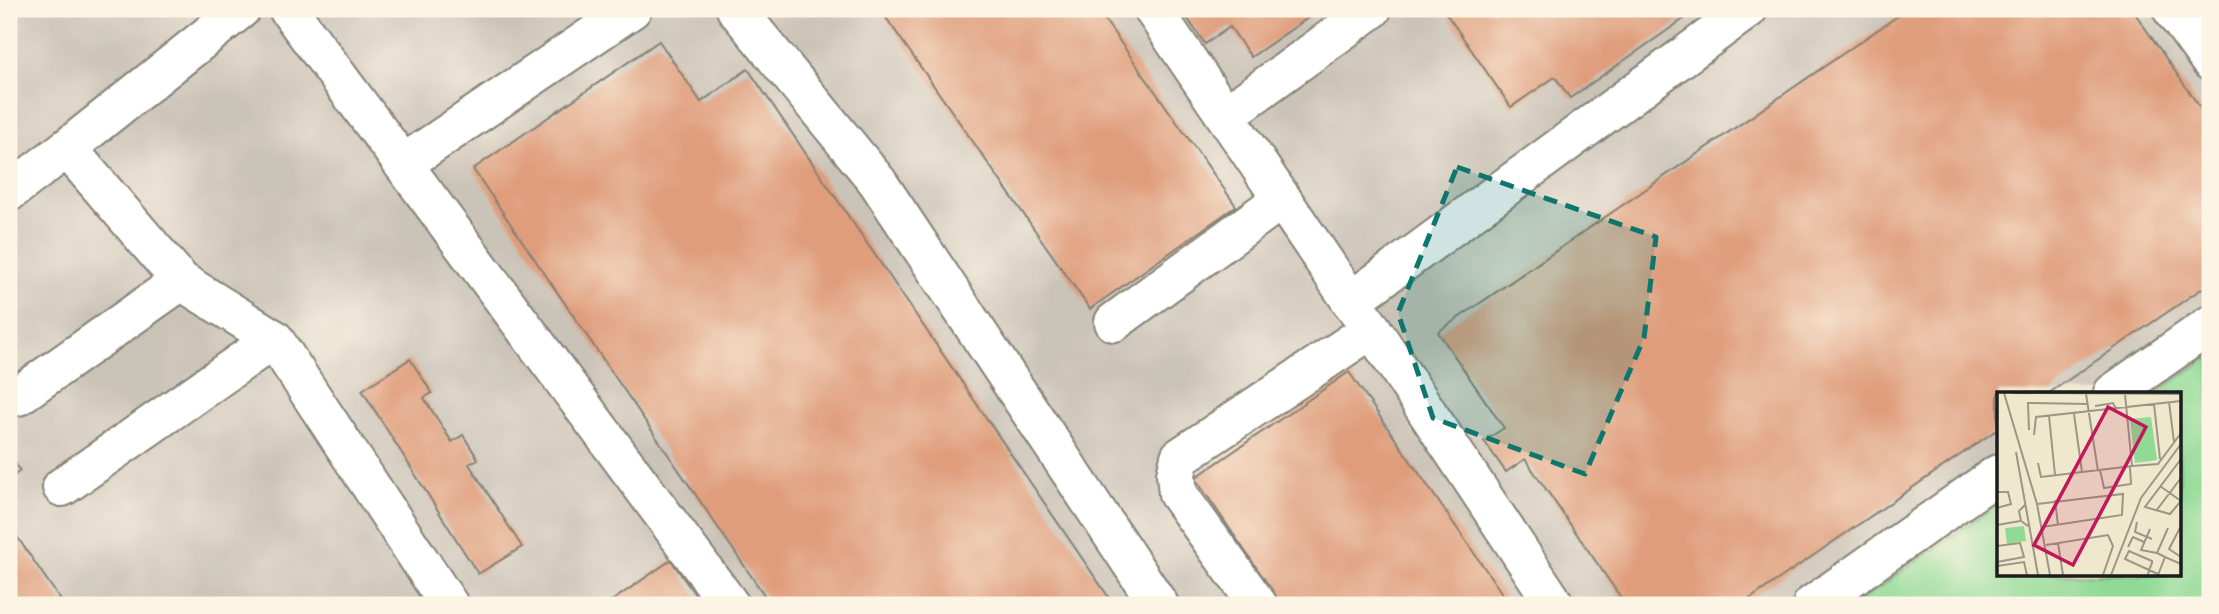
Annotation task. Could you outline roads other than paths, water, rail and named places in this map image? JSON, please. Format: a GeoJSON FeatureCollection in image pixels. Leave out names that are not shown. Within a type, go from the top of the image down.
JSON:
{"type":"FeatureCollection","features":[{"type":"Feature","properties":{"kind":"main road"},"geometry":{"type":"LineString","coordinates":[[9,192],[241,9]]}},
{"type":"Feature","properties":{"kind":"main road"},"geometry":{"type":"LineString","coordinates":[[288,9],[730,605]]}},
{"type":"Feature","properties":{"kind":"main road"},"geometry":{"type":"LineString","coordinates":[[404,164],[632,9]]}},
{"type":"Feature","properties":{"kind":"main road"},"geometry":{"type":"LineString","coordinates":[[736,9],[877,181],[1159,605]]}},
{"type":"Feature","properties":{"kind":"main road"},"geometry":{"type":"LineString","coordinates":[[1153,9],[1555,605]]}},
{"type":"Feature","properties":{"kind":"main road"},"geometry":{"type":"LineString","coordinates":[[1226,115],[1372,9]]}},
{"type":"Feature","properties":{"kind":"main road"},"geometry":{"type":"LineString","coordinates":[[1258,605],[1178,494],[1180,457],[1748,9]]}},
{"type":"Feature","properties":{"kind":"main road"},"geometry":{"type":"LineString","coordinates":[[2172,9],[2210,61]]}},
{"type":"Feature","properties":{"kind":"main road"},"geometry":{"type":"LineString","coordinates":[[67,148],[181,281],[274,339],[449,605]]}},
{"type":"Feature","properties":{"kind":"main road"},"geometry":{"type":"LineString","coordinates":[[1114,322],[1282,200]]}},
{"type":"Feature","properties":{"kind":"main road"},"geometry":{"type":"LineString","coordinates":[[9,398],[18,396],[181,281]]}},
{"type":"Feature","properties":{"kind":"main road"},"geometry":{"type":"LineString","coordinates":[[2116,392],[2210,325]]}},
{"type":"Feature","properties":{"kind":"main road"},"geometry":{"type":"LineString","coordinates":[[62,487],[274,339]]}},
{"type":"Feature","properties":{"kind":"main road"},"geometry":{"type":"LineString","coordinates":[[1812,605],[1997,475]]}}]}
